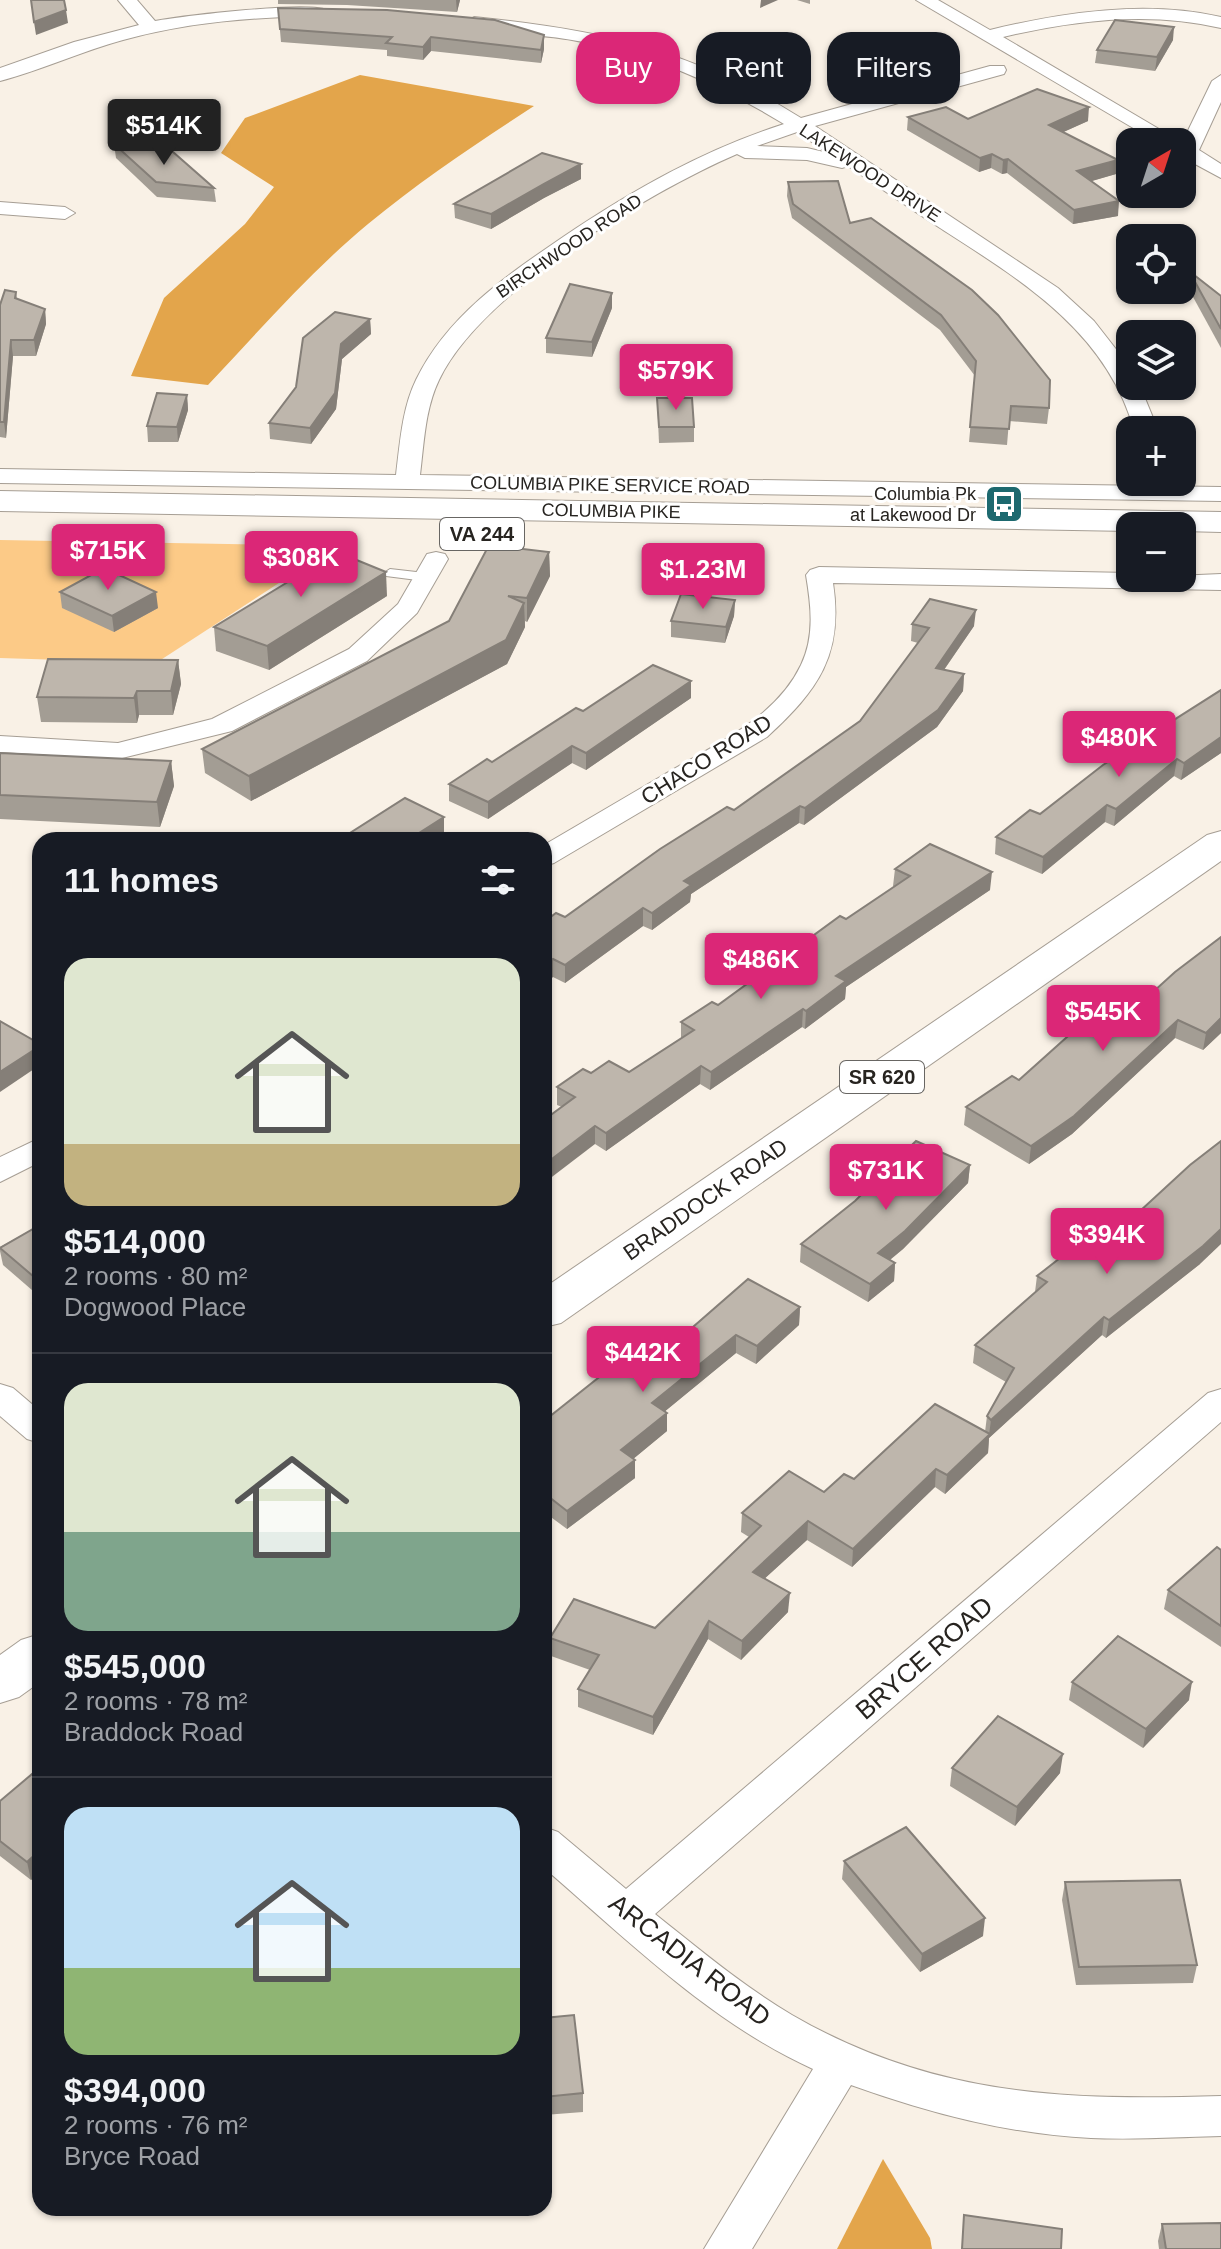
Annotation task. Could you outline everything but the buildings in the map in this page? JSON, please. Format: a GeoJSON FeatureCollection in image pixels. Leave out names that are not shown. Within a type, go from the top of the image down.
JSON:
{"type":"FeatureCollection","features":[{"type":"Feature","properties":{"kind":"main road","name":"COLUMBIA PIKE"},"geometry":{"type":"LineString","coordinates":[[0,501],[1116,512]]}},
{"type":"Feature","properties":{"kind":"main road","name":"COLUMBIA PIKE"},"geometry":{"type":"LineString","coordinates":[[1196,518],[1221,522]]}},
{"type":"Feature","properties":{"kind":"main road","name":"COLUMBIA PIKE"},"geometry":{"type":"LineString","coordinates":[[0,526],[1116,543]]}},
{"type":"Feature","properties":{"kind":"main road","name":"COLUMBIA PIKE"},"geometry":{"type":"LineString","coordinates":[[1196,530],[1221,544]]}},
{"type":"Feature","properties":{"kind":"main road","name":"BRADDOCK ROAD"},"geometry":{"type":"LineString","coordinates":[[552,1305],[1221,843]]}},
{"type":"Feature","properties":{"kind":"main road"},"geometry":{"type":"LineString","coordinates":[[0,1682],[32,1660]]}},
{"type":"Feature","properties":{"kind":"street"},"geometry":{"type":"LineString","coordinates":[[127,0],[150,26]]}},
{"type":"Feature","properties":{"kind":"street"},"geometry":{"type":"LineString","coordinates":[[925,0],[1145,128]]}},
{"type":"Feature","properties":{"kind":"street"},"geometry":{"type":"LineString","coordinates":[[986,36],[1073,15],[1151,4],[1193,8],[1221,23]]}},
{"type":"Feature","properties":{"kind":"street"},"geometry":{"type":"LineString","coordinates":[[0,75],[78,45],[150,26],[249,13],[341,11]]}},
{"type":"Feature","properties":{"kind":"street","name":"LAKEWOOD DRIVE"},"geometry":{"type":"LineString","coordinates":[[461,21],[564,33],[670,59],[734,87],[1014,268],[1078,319],[1116,365],[1134,396],[1141,416]]}},
{"type":"Feature","properties":{"kind":"street","name":"BIRCHWOOD ROAD"},"geometry":{"type":"LineString","coordinates":[[407,482],[417,408],[427,380],[443,353],[470,320],[520,276],[660,184],[703,161],[798,126],[997,70]]}},
{"type":"Feature","properties":{"kind":"street"},"geometry":{"type":"LineString","coordinates":[[1192,128],[1221,81]]}},
{"type":"Feature","properties":{"kind":"street","name":"BIRCHWOOD ROAD"},"geometry":{"type":"LineString","coordinates":[[703,161],[749,152],[807,154],[832,159],[875,176]]}},
{"type":"Feature","properties":{"kind":"street"},"geometry":{"type":"LineString","coordinates":[[1196,157],[1221,172]]}},
{"type":"Feature","properties":{"kind":"street"},"geometry":{"type":"LineString","coordinates":[[0,208],[65,213]]}},
{"type":"Feature","properties":{"kind":"street","name":"COLUMBIA PIKE SERVICE ROAD"},"geometry":{"type":"LineString","coordinates":[[0,476],[407,482],[1141,512]]}},
{"type":"Feature","properties":{"kind":"street","name":"COLUMBIA PIKE SERVICE ROAD"},"geometry":{"type":"LineString","coordinates":[[1168,512],[1221,494]]}},
{"type":"Feature","properties":{"kind":"street"},"geometry":{"type":"LineString","coordinates":[[0,744],[118,751],[222,725],[358,655],[408,608],[431,568]]}},
{"type":"Feature","properties":{"kind":"street","name":"CHACO ROAD"},"geometry":{"type":"LineString","coordinates":[[552,852],[757,731],[785,707],[806,681],[820,652],[826,607],[819,575],[1221,582]]}},
{"type":"Feature","properties":{"kind":"street"},"geometry":{"type":"LineString","coordinates":[[0,1171],[32,1153]]}},
{"type":"Feature","properties":{"kind":"street"},"geometry":{"type":"LineString","coordinates":[[0,1397],[32,1423]]}},
{"type":"Feature","properties":{"kind":"street","name":"BRYCE ROAD"},"geometry":{"type":"LineString","coordinates":[[627,1913],[1221,1402]]}},
{"type":"Feature","properties":{"kind":"street","name":"ARCADIA ROAD"},"geometry":{"type":"LineString","coordinates":[[552,1851],[737,2002],[803,2042],[842,2061],[917,2089],[1001,2109],[1089,2118],[1221,2116]]}},
{"type":"Feature","properties":{"kind":"street"},"geometry":{"type":"LineString","coordinates":[[727,2249],[842,2061]]}},
{"type":"Feature","properties":{"kind":"lane"},"geometry":{"type":"LineString","coordinates":[[390,573],[431,568]]}},
{"type":"Feature","properties":{"kind":"shaded area"},"geometry":{"type":"Polygon","coordinates":[[[360,75],[534,106],[429,177],[368,224],[305,282],[208,385],[131,376],[164,298],[245,224],[274,187],[221,153],[245,118],[360,75]]]}},
{"type":"Feature","properties":{"kind":"shaded area"},"geometry":{"type":"Polygon","coordinates":[[[0,540],[289,545],[282,581],[156,663],[0,658],[0,540]]]}},
{"type":"Feature","properties":{"kind":"shaded area"},"geometry":{"type":"Polygon","coordinates":[[[883,2159],[930,2238],[932,2249],[837,2249],[883,2159]]]}},
{"type":"Feature","properties":{"kind":"place","name":"Columbia Pk at Lakewood Dr"},"geometry":{"type":"Point","coordinates":[1004,504]}}]}
